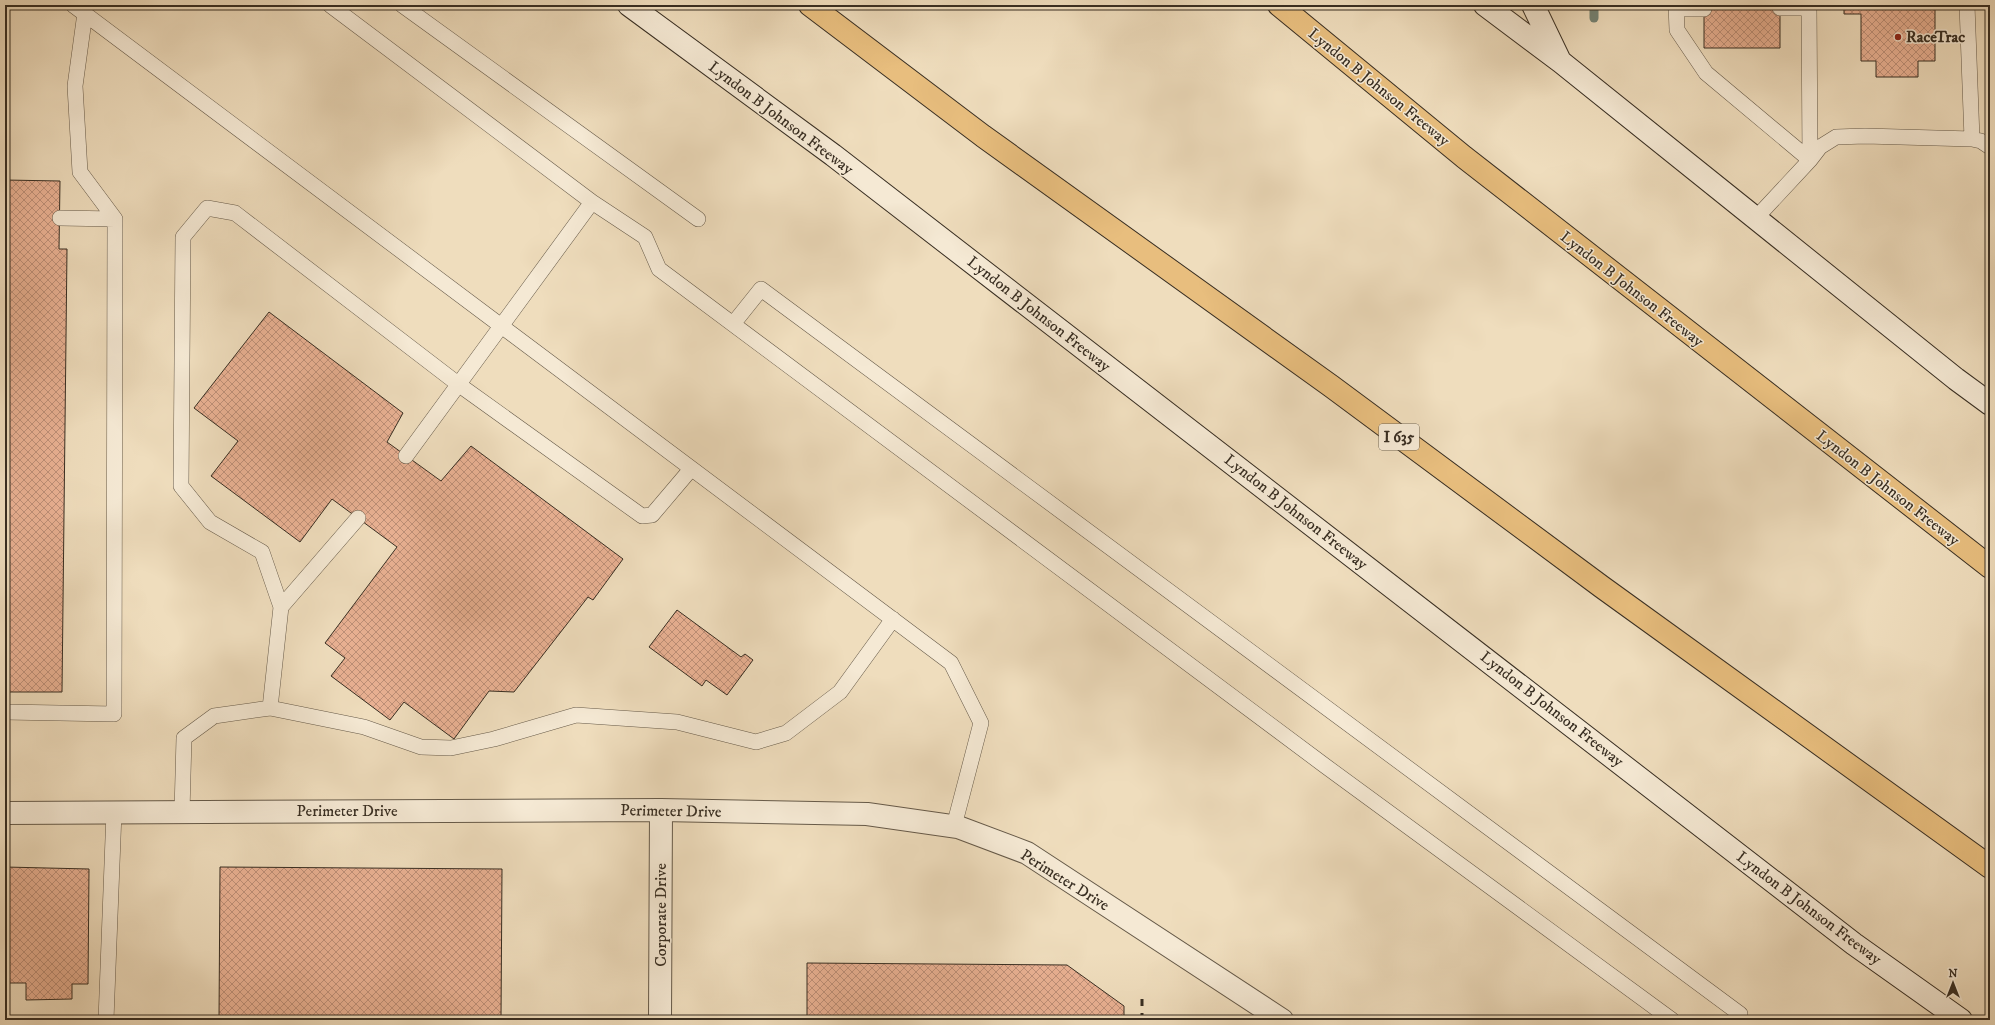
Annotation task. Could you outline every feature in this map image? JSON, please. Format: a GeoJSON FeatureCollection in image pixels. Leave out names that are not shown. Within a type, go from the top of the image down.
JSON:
{"type":"FeatureCollection","features":[{"type":"Feature","properties":{"kind":"highway","name":"I 635"},"geometry":{"type":"LineString","coordinates":[[810,5],[983,136],[1324,381],[1602,587],[1990,867]]}},
{"type":"Feature","properties":{"kind":"highway","name":"Lyndon B Johnson Freeway"},"geometry":{"type":"LineString","coordinates":[[1279,5],[1464,157],[1990,566]]}},
{"type":"Feature","properties":{"kind":"main road","name":"Lyndon B Johnson Freeway"},"geometry":{"type":"LineString","coordinates":[[629,5],[833,155],[1577,728],[1854,944],[1961,1020]]}},
{"type":"Feature","properties":{"kind":"main road"},"geometry":{"type":"LineString","coordinates":[[1485,5],[1561,62],[1572,73],[1756,218],[1956,379],[1990,404]]}},
{"type":"Feature","properties":{"kind":"main road"},"geometry":{"type":"LineString","coordinates":[[1533,5],[1561,62]]}},
{"type":"Feature","properties":{"kind":"main road","name":"Perimeter Drive"},"geometry":{"type":"LineString","coordinates":[[5,813],[661,810],[867,814],[954,826],[1027,853],[1282,1020]]}},
{"type":"Feature","properties":{"kind":"main road","name":"Corporate Drive"},"geometry":{"type":"LineString","coordinates":[[660,1020],[661,810]]}},
{"type":"Feature","properties":{"kind":"lane"},"geometry":{"type":"LineString","coordinates":[[330,5],[592,202],[645,237],[659,269],[1324,765],[1672,1020]]}},
{"type":"Feature","properties":{"kind":"lane"},"geometry":{"type":"LineString","coordinates":[[402,5],[698,219]]}},
{"type":"Feature","properties":{"kind":"lane"},"geometry":{"type":"LineString","coordinates":[[1967,5],[1972,139]]}},
{"type":"Feature","properties":{"kind":"lane"},"geometry":{"type":"LineString","coordinates":[[1780,8],[1809,6],[1810,160]]}},
{"type":"Feature","properties":{"kind":"lane"},"geometry":{"type":"LineString","coordinates":[[1704,9],[1676,7],[1677,30],[1706,73],[1810,160]]}},
{"type":"Feature","properties":{"kind":"lane"},"geometry":{"type":"LineString","coordinates":[[5,712],[114,714],[116,219],[80,172],[75,86],[79,9]]}},
{"type":"Feature","properties":{"kind":"lane"},"geometry":{"type":"LineString","coordinates":[[79,9],[691,469],[951,662],[981,724],[954,826]]}},
{"type":"Feature","properties":{"kind":"lane"},"geometry":{"type":"LineString","coordinates":[[1756,218],[1810,160],[1820,147],[1836,137],[1865,136],[1972,139],[1981,141],[1990,147]]}},
{"type":"Feature","properties":{"kind":"lane"},"geometry":{"type":"LineString","coordinates":[[406,456],[592,202]]}},
{"type":"Feature","properties":{"kind":"lane"},"geometry":{"type":"LineString","coordinates":[[270,708],[281,607],[262,552],[210,522],[182,486],[183,237],[207,208],[235,213],[458,384],[642,516],[652,515],[691,469]]}},
{"type":"Feature","properties":{"kind":"lane"},"geometry":{"type":"LineString","coordinates":[[60,218],[116,219]]}},
{"type":"Feature","properties":{"kind":"lane"},"geometry":{"type":"LineString","coordinates":[[733,324],[761,289],[1740,1014],[1739,1020]]}},
{"type":"Feature","properties":{"kind":"lane"},"geometry":{"type":"LineString","coordinates":[[281,607],[358,518]]}},
{"type":"Feature","properties":{"kind":"lane"},"geometry":{"type":"LineString","coordinates":[[182,812],[184,738],[214,716],[270,708],[364,727],[421,747],[451,748],[494,739],[576,715],[677,722],[756,742],[786,733],[840,692],[893,619]]}},
{"type":"Feature","properties":{"kind":"lane"},"geometry":{"type":"LineString","coordinates":[[106,1020],[114,812]]}},
{"type":"Feature","properties":{"kind":"building"},"geometry":{"type":"Polygon","coordinates":[[[1704,5],[1780,5],[1780,48],[1704,48],[1704,5]]]}},
{"type":"Feature","properties":{"kind":"building","name":"RaceTrac"},"geometry":{"type":"Polygon","coordinates":[[[1844,5],[1935,5],[1935,61],[1918,61],[1918,77],[1876,77],[1876,61],[1861,61],[1861,14],[1844,14],[1844,5]]]}},
{"type":"Feature","properties":{"kind":"building"},"geometry":{"type":"Polygon","coordinates":[[[5,180],[60,181],[59,249],[67,249],[62,692],[5,692],[5,180]]]}},
{"type":"Feature","properties":{"kind":"building"},"geometry":{"type":"Polygon","coordinates":[[[269,312],[403,413],[387,442],[441,481],[471,446],[623,559],[593,600],[588,597],[514,692],[489,691],[454,739],[404,702],[390,720],[331,676],[345,658],[325,643],[397,547],[332,499],[300,542],[211,476],[238,441],[194,408],[269,312]]]}},
{"type":"Feature","properties":{"kind":"building"},"geometry":{"type":"Polygon","coordinates":[[[677,610],[741,657],[745,654],[753,660],[727,695],[706,680],[702,686],[649,647],[677,610]]]}},
{"type":"Feature","properties":{"kind":"building"},"geometry":{"type":"Polygon","coordinates":[[[5,867],[89,869],[88,984],[72,984],[72,999],[26,1000],[26,983],[5,983],[5,867]]]}},
{"type":"Feature","properties":{"kind":"building"},"geometry":{"type":"Polygon","coordinates":[[[220,867],[502,869],[501,1020],[219,1020],[220,867]]]}},
{"type":"Feature","properties":{"kind":"building"},"geometry":{"type":"Polygon","coordinates":[[[807,963],[1067,965],[1124,1006],[1124,1020],[807,1020],[807,963]]]}},
{"type":"Feature","properties":{"kind":"waterway"},"geometry":{"type":"LineString","coordinates":[[1594,5],[1594,18]]}},
{"type":"Feature","properties":{"kind":"railway"},"geometry":{"type":"LineString","coordinates":[[1142,992],[1142,1020]]}},
{"type":"Feature","properties":{"kind":"place","name":"RaceTrac"},"geometry":{"type":"Point","coordinates":[1898,37]}}]}
